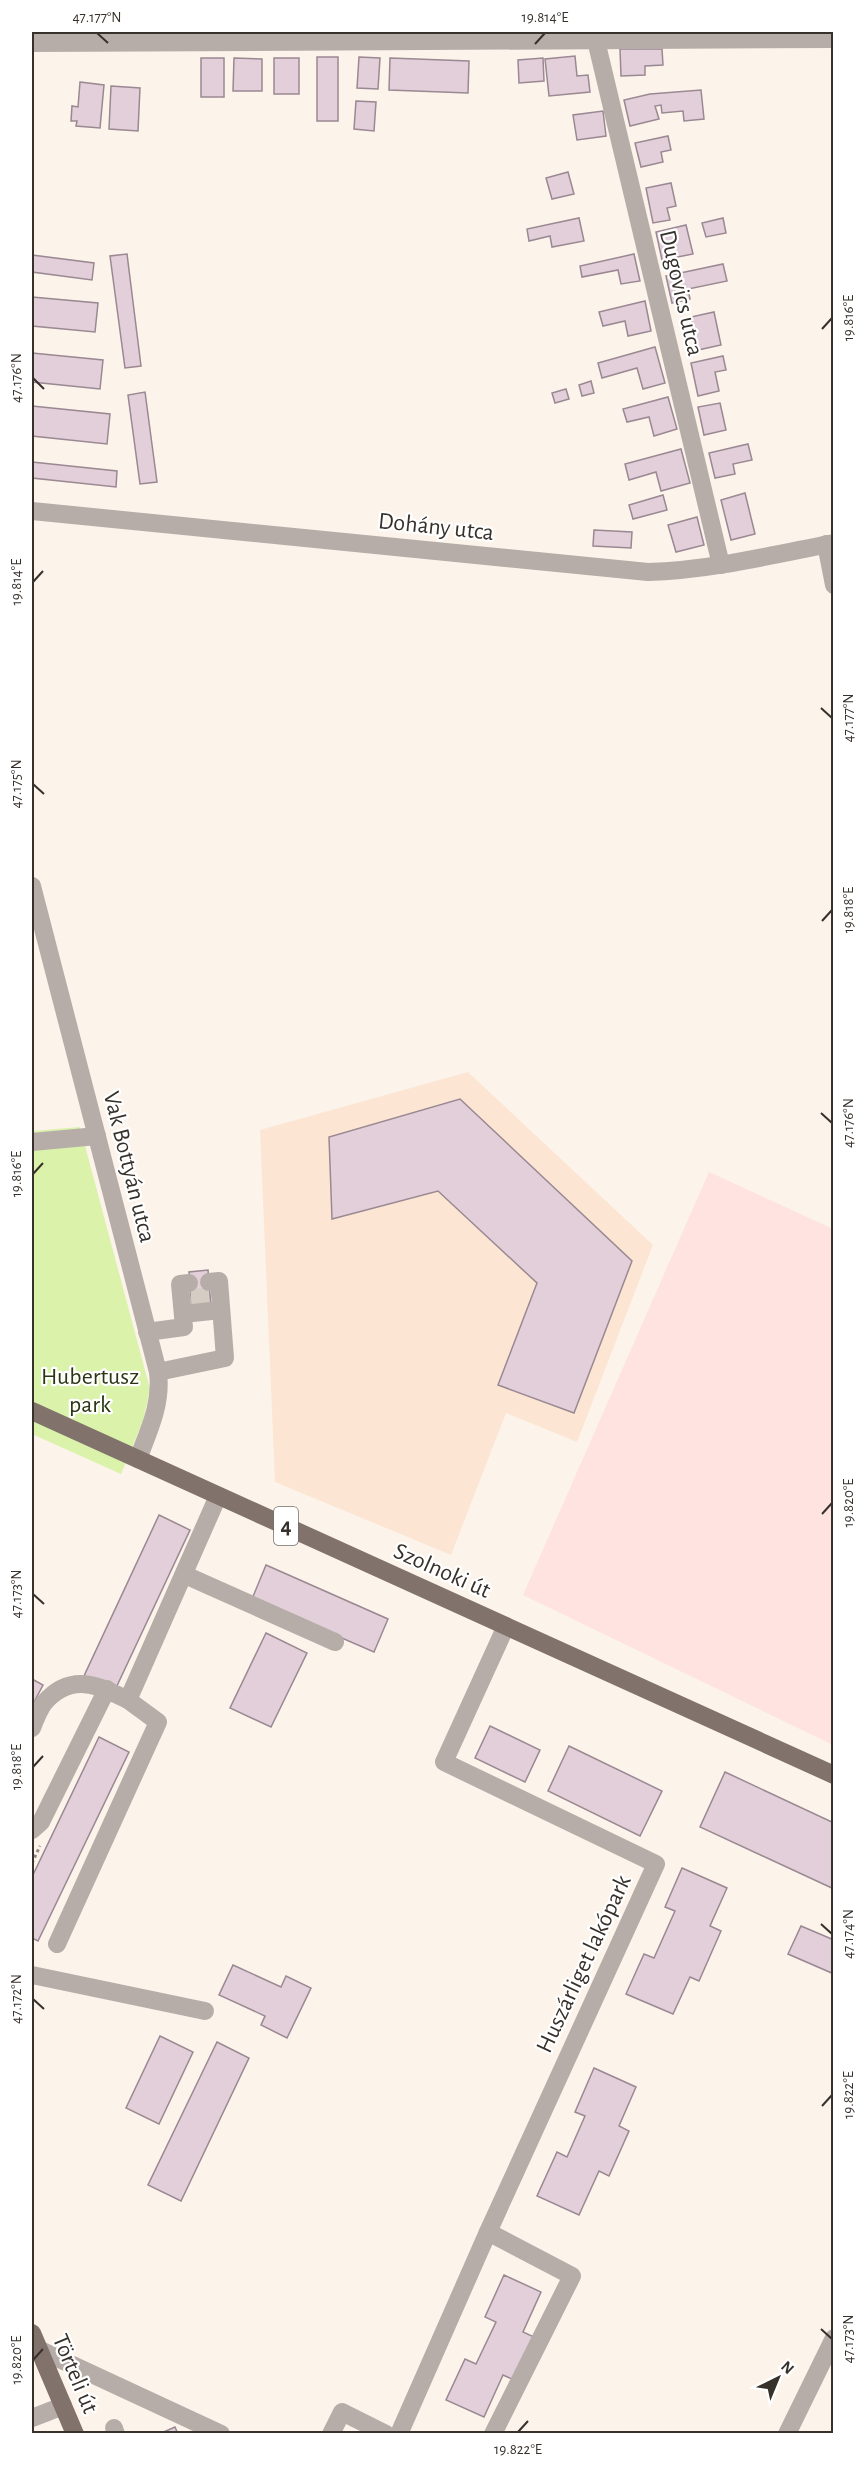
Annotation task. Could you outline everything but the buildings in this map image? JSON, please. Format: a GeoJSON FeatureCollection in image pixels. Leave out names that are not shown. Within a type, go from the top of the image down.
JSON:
{"type":"FeatureCollection","features":[{"type":"Feature","properties":{"kind":"main road","name":"Szolnoki út"},"geometry":{"type":"LineString","coordinates":[[32,1411],[834,1775]]}},
{"type":"Feature","properties":{"kind":"main road","name":"Törteli út"},"geometry":{"type":"LineString","coordinates":[[35,2341],[75,2433]]}},
{"type":"Feature","properties":{"kind":"street"},"geometry":{"type":"LineString","coordinates":[[32,43],[129,38],[595,36],[834,39]]}},
{"type":"Feature","properties":{"kind":"street","name":"Dugovics utca"},"geometry":{"type":"LineString","coordinates":[[595,36],[721,565]]}},
{"type":"Feature","properties":{"kind":"street","name":"Dohány utca"},"geometry":{"type":"LineString","coordinates":[[32,512],[648,573],[685,571],[830,544]]}},
{"type":"Feature","properties":{"kind":"street"},"geometry":{"type":"LineString","coordinates":[[830,544],[834,585]]}},
{"type":"Feature","properties":{"kind":"street","name":"Vak Bottyán utca"},"geometry":{"type":"LineString","coordinates":[[32,886],[38,938],[97,1136],[158,1372],[160,1388],[158,1405],[138,1459]]}},
{"type":"Feature","properties":{"kind":"street"},"geometry":{"type":"LineString","coordinates":[[32,1142],[97,1136]]}},
{"type":"Feature","properties":{"kind":"street"},"geometry":{"type":"LineString","coordinates":[[147,1332],[184,1327],[186,1299],[215,1296],[225,1358],[158,1372]]}},
{"type":"Feature","properties":{"kind":"street"},"geometry":{"type":"LineString","coordinates":[[128,1700],[218,1496]]}},
{"type":"Feature","properties":{"kind":"street"},"geometry":{"type":"LineString","coordinates":[[185,1575],[336,1642]]}},
{"type":"Feature","properties":{"kind":"street","name":"Huszárliget lakópark"},"geometry":{"type":"LineString","coordinates":[[399,2433],[656,1864],[444,1762],[506,1626]]}},
{"type":"Feature","properties":{"kind":"street"},"geometry":{"type":"LineString","coordinates":[[32,1728],[44,1703],[63,1688],[79,1683],[97,1684],[128,1700],[158,1722],[57,1944]]}},
{"type":"Feature","properties":{"kind":"street"},"geometry":{"type":"LineString","coordinates":[[32,1830],[41,1822],[107,1689]]}},
{"type":"Feature","properties":{"kind":"street"},"geometry":{"type":"LineString","coordinates":[[32,1975],[205,2011]]}},
{"type":"Feature","properties":{"kind":"street"},"geometry":{"type":"LineString","coordinates":[[488,2232],[572,2276],[493,2433]]}},
{"type":"Feature","properties":{"kind":"street"},"geometry":{"type":"LineString","coordinates":[[787,2433],[834,2338]]}},
{"type":"Feature","properties":{"kind":"street"},"geometry":{"type":"LineString","coordinates":[[35,2341],[221,2433]]}},
{"type":"Feature","properties":{"kind":"street"},"geometry":{"type":"LineString","coordinates":[[32,2418],[63,2406]]}},
{"type":"Feature","properties":{"kind":"street"},"geometry":{"type":"LineString","coordinates":[[331,2433],[342,2412],[386,2433]]}},
{"type":"Feature","properties":{"kind":"shaded area"},"geometry":{"type":"Polygon","coordinates":[[[468,1072],[653,1245],[577,1442],[506,1413],[451,1555],[275,1482],[260,1130],[468,1072]]]}},
{"type":"Feature","properties":{"kind":"shaded area"},"geometry":{"type":"Polygon","coordinates":[[[709,1172],[833,1229],[833,1745],[523,1595],[709,1172]]]}},
{"type":"Feature","properties":{"kind":"green space","name":"Hubertusz park"},"geometry":{"type":"Polygon","coordinates":[[[80,1127],[150,1389],[143,1421],[121,1474],[32,1434],[32,1131],[80,1127]]]}},
{"type":"Feature","properties":{"kind":"tunnel"},"geometry":{"type":"LineString","coordinates":[[191,1298],[210,1297]]}}]}
